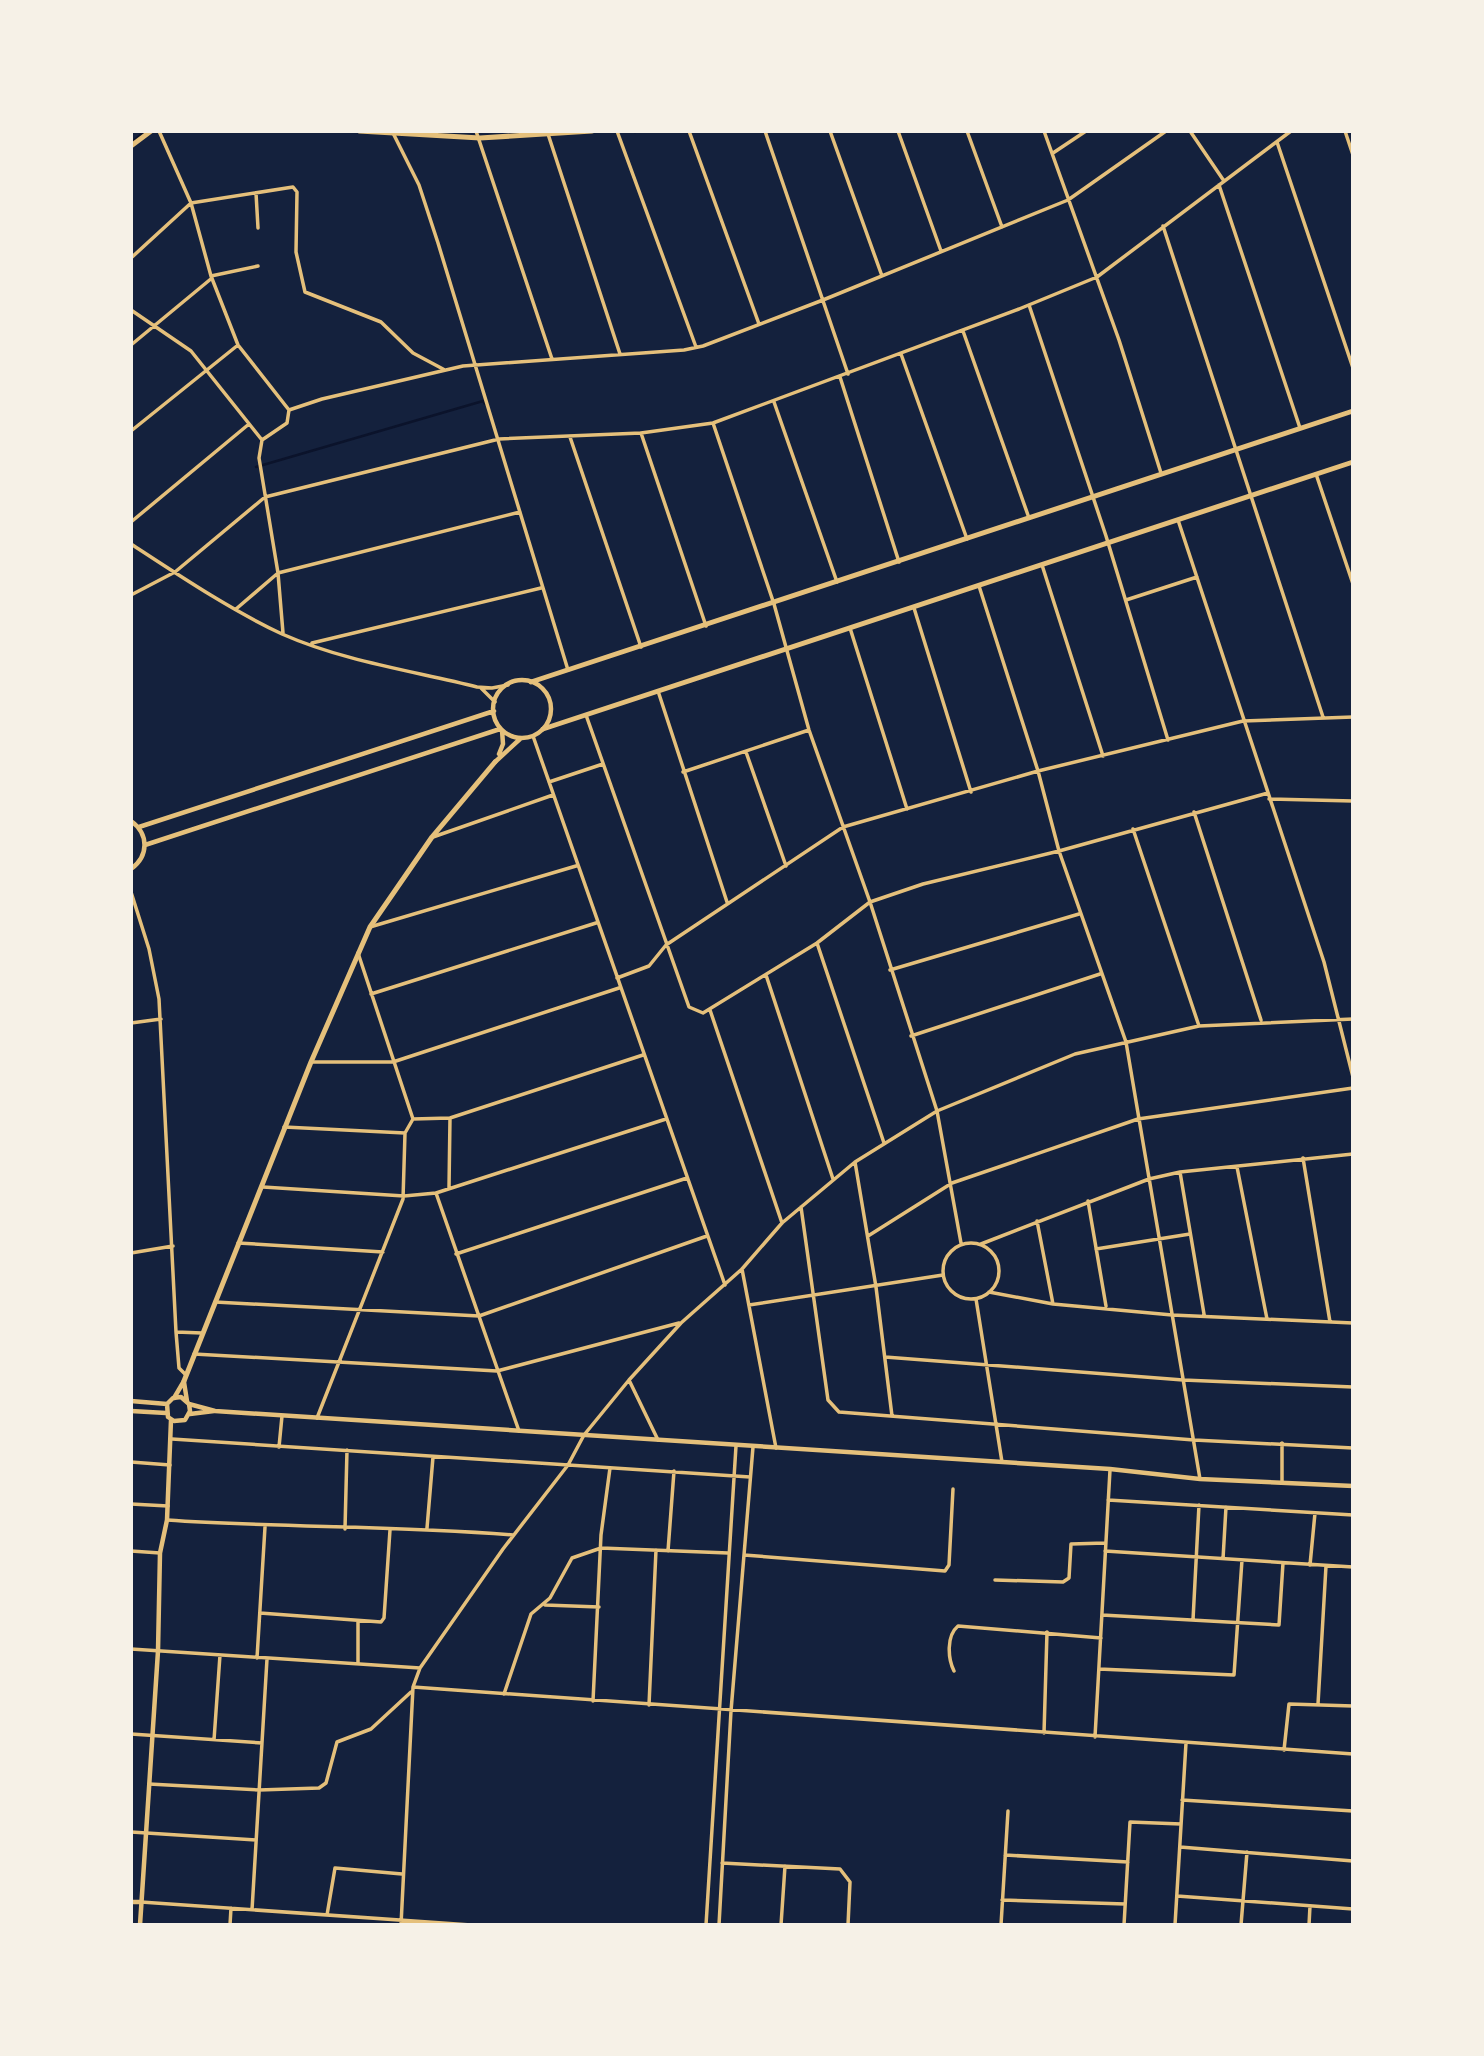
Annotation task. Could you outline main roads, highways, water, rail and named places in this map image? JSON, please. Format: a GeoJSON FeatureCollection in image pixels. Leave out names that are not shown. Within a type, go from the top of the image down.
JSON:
{"type":"FeatureCollection","features":[{"type":"Feature","properties":{"kind":"main road"},"geometry":{"type":"LineString","coordinates":[[131,146],[151,131]]}},
{"type":"Feature","properties":{"kind":"main road"},"geometry":{"type":"LineString","coordinates":[[359,131],[480,138],[592,131]]}},
{"type":"Feature","properties":{"kind":"main road"},"geometry":{"type":"LineString","coordinates":[[531,682],[1094,500],[1353,411]]}},
{"type":"Feature","properties":{"kind":"main road"},"geometry":{"type":"LineString","coordinates":[[543,729],[785,645],[914,608],[1107,540],[1178,520],[1353,462]]}},
{"type":"Feature","properties":{"kind":"main road"},"geometry":{"type":"LineString","coordinates":[[185,1378],[357,951],[370,927],[432,837],[495,762]]}},
{"type":"Feature","properties":{"kind":"waterway"},"geometry":{"type":"LineString","coordinates":[[131,143],[145,131]]}},
{"type":"Feature","properties":{"kind":"waterway"},"geometry":{"type":"LineString","coordinates":[[415,131],[460,131]]}},
{"type":"Feature","properties":{"kind":"waterway"},"geometry":{"type":"LineString","coordinates":[[256,467],[483,401],[485,404]]}}]}
